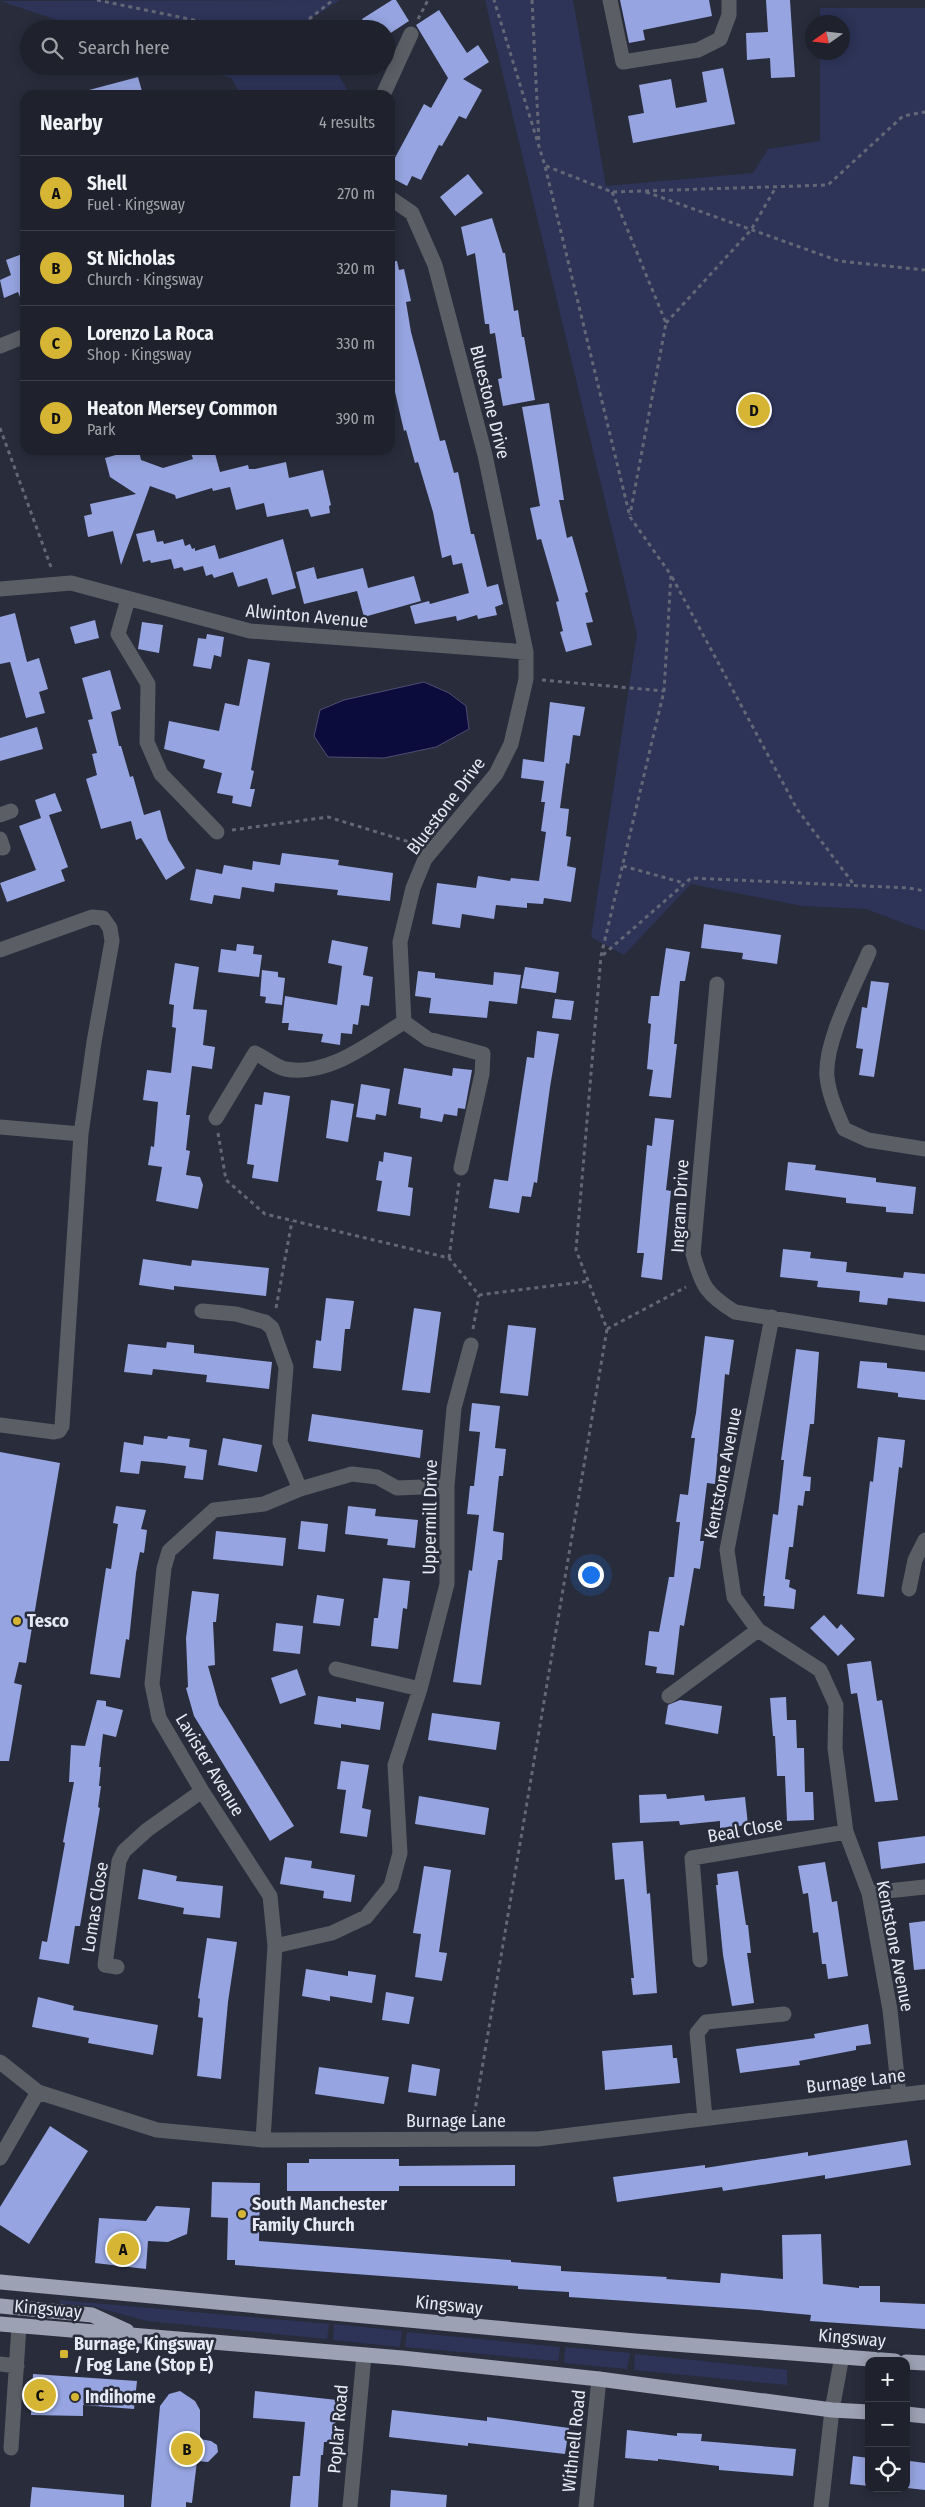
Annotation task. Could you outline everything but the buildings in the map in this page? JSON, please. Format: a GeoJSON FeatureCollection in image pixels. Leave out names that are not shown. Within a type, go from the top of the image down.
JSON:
{"type":"FeatureCollection","features":[{"type":"Feature","properties":{"kind":"highway","name":"Kingsway"},"geometry":{"type":"LineString","coordinates":[[0,2282],[626,2341],[865,2358]]}},
{"type":"Feature","properties":{"kind":"highway"},"geometry":{"type":"LineString","coordinates":[[50,2311],[52,2288]]}},
{"type":"Feature","properties":{"kind":"highway"},"geometry":{"type":"LineString","coordinates":[[0,2306],[92,2315],[138,2336]]}},
{"type":"Feature","properties":{"kind":"highway","name":"Kingsway"},"geometry":{"type":"LineString","coordinates":[[0,2324],[364,2355],[599,2379],[832,2410],[865,2412]]}},
{"type":"Feature","properties":{"kind":"highway","name":"Kingsway"},"geometry":{"type":"LineString","coordinates":[[910,2362],[925,2364]]}},
{"type":"Feature","properties":{"kind":"highway"},"geometry":{"type":"LineString","coordinates":[[910,2414],[925,2416]]}},
{"type":"Feature","properties":{"kind":"street"},"geometry":{"type":"LineString","coordinates":[[610,0],[623,62],[698,50],[720,39],[729,15],[728,0]]}},
{"type":"Feature","properties":{"kind":"street"},"geometry":{"type":"LineString","coordinates":[[395,69],[411,34]]}},
{"type":"Feature","properties":{"kind":"street"},"geometry":{"type":"LineString","coordinates":[[385,90],[392,75]]}},
{"type":"Feature","properties":{"kind":"street","name":"Bluestone Drive"},"geometry":{"type":"LineString","coordinates":[[395,201],[412,213],[435,265],[485,455],[526,652],[526,679],[511,744],[496,774],[425,859],[413,888],[400,942],[404,1022]]}},
{"type":"Feature","properties":{"kind":"street"},"geometry":{"type":"LineString","coordinates":[[0,346],[20,338]]}},
{"type":"Feature","properties":{"kind":"street","name":"Alwinton Avenue"},"geometry":{"type":"LineString","coordinates":[[0,589],[71,583],[250,632],[526,652]]}},
{"type":"Feature","properties":{"kind":"street"},"geometry":{"type":"LineString","coordinates":[[128,599],[118,634],[148,684],[147,742],[161,774],[217,832]]}},
{"type":"Feature","properties":{"kind":"street"},"geometry":{"type":"LineString","coordinates":[[0,950],[92,918],[102,918],[110,928],[112,941],[94,1042],[82,1134],[62,1426],[59,1431],[54,1432],[0,1424]]}},
{"type":"Feature","properties":{"kind":"street"},"geometry":{"type":"LineString","coordinates":[[869,952],[832,1039],[827,1076],[835,1109],[844,1129],[868,1140],[925,1149]]}},
{"type":"Feature","properties":{"kind":"street","name":"Ingram Drive"},"geometry":{"type":"LineString","coordinates":[[717,984],[693,1254],[700,1280],[716,1300],[735,1312],[925,1342]]}},
{"type":"Feature","properties":{"kind":"street"},"geometry":{"type":"LineString","coordinates":[[216,1118],[255,1052],[284,1069],[317,1069],[342,1060],[404,1022],[428,1039],[483,1054],[482,1074],[461,1168]]}},
{"type":"Feature","properties":{"kind":"street"},"geometry":{"type":"LineString","coordinates":[[0,1127],[82,1134]]}},
{"type":"Feature","properties":{"kind":"street"},"geometry":{"type":"LineString","coordinates":[[202,1311],[236,1314],[265,1322],[272,1328],[286,1367],[280,1442],[300,1489]]}},
{"type":"Feature","properties":{"kind":"street","name":"Kentstone Avenue"},"geometry":{"type":"LineString","coordinates":[[772,1317],[727,1550],[734,1598],[758,1630],[820,1670],[836,1705],[835,1748],[846,1832],[870,1893],[890,2010],[899,2095]]}},
{"type":"Feature","properties":{"kind":"street","name":"Uppermill Drive"},"geometry":{"type":"LineString","coordinates":[[275,1946],[332,1933],[366,1917],[391,1886],[400,1853],[395,1765],[420,1689],[447,1584],[447,1486],[454,1408],[471,1344]]}},
{"type":"Feature","properties":{"kind":"street","name":"Lavister Avenue"},"geometry":{"type":"LineString","coordinates":[[263,2140],[275,1946],[270,1896],[202,1791],[159,1718],[152,1684],[164,1568],[169,1551],[214,1510],[264,1504],[300,1489],[352,1474],[377,1478],[397,1488],[447,1486]]}},
{"type":"Feature","properties":{"kind":"street"},"geometry":{"type":"LineString","coordinates":[[909,1590],[915,1560],[925,1540]]}},
{"type":"Feature","properties":{"kind":"street"},"geometry":{"type":"LineString","coordinates":[[669,1696],[758,1630]]}},
{"type":"Feature","properties":{"kind":"street"},"geometry":{"type":"LineString","coordinates":[[336,1669],[420,1689]]}},
{"type":"Feature","properties":{"kind":"street","name":"Lomas Close"},"geometry":{"type":"LineString","coordinates":[[117,1966],[105,1965],[119,1861],[132,1842],[202,1791]]}},
{"type":"Feature","properties":{"kind":"street","name":"Beal Close"},"geometry":{"type":"LineString","coordinates":[[700,1960],[692,1858],[846,1832]]}},
{"type":"Feature","properties":{"kind":"street"},"geometry":{"type":"LineString","coordinates":[[870,1893],[925,1887]]}},
{"type":"Feature","properties":{"kind":"street"},"geometry":{"type":"LineString","coordinates":[[705,2118],[697,2033],[706,2022],[784,2014]]}},
{"type":"Feature","properties":{"kind":"street","name":"Burnage Lane"},"geometry":{"type":"LineString","coordinates":[[0,2062],[38,2092],[157,2130],[263,2140],[538,2139],[925,2092]]}},
{"type":"Feature","properties":{"kind":"street"},"geometry":{"type":"LineString","coordinates":[[0,2158],[38,2092]]}},
{"type":"Feature","properties":{"kind":"street"},"geometry":{"type":"LineString","coordinates":[[12,2448],[20,2326]]}},
{"type":"Feature","properties":{"kind":"street","name":"Poplar Road"},"geometry":{"type":"LineString","coordinates":[[350,2507],[364,2355]]}},
{"type":"Feature","properties":{"kind":"street"},"geometry":{"type":"LineString","coordinates":[[821,2507],[832,2410],[842,2356]]}},
{"type":"Feature","properties":{"kind":"street"},"geometry":{"type":"LineString","coordinates":[[0,2364],[16,2366]]}},
{"type":"Feature","properties":{"kind":"street","name":"Withnell Road"},"geometry":{"type":"LineString","coordinates":[[586,2507],[599,2379]]}},
{"type":"Feature","properties":{"kind":"path"},"geometry":{"type":"LineString","coordinates":[[97,0],[194,20]]}},
{"type":"Feature","properties":{"kind":"path"},"geometry":{"type":"LineString","coordinates":[[324,0],[332,1]]}},
{"type":"Feature","properties":{"kind":"path"},"geometry":{"type":"LineString","coordinates":[[494,0],[545,166],[630,517],[671,575],[797,809],[855,886]]}},
{"type":"Feature","properties":{"kind":"path"},"geometry":{"type":"LineString","coordinates":[[532,0],[539,146]]}},
{"type":"Feature","properties":{"kind":"path"},"geometry":{"type":"LineString","coordinates":[[308,20],[332,1]]}},
{"type":"Feature","properties":{"kind":"path"},"geometry":{"type":"LineString","coordinates":[[545,166],[612,192],[828,185],[904,116],[925,112]]}},
{"type":"Feature","properties":{"kind":"path"},"geometry":{"type":"LineString","coordinates":[[630,517],[666,323],[752,230],[776,187]]}},
{"type":"Feature","properties":{"kind":"path"},"geometry":{"type":"LineString","coordinates":[[644,191],[839,261],[925,270]]}},
{"type":"Feature","properties":{"kind":"path"},"geometry":{"type":"LineString","coordinates":[[612,192],[666,323]]}},
{"type":"Feature","properties":{"kind":"path"},"geometry":{"type":"LineString","coordinates":[[0,428],[56,584]]}},
{"type":"Feature","properties":{"kind":"path"},"geometry":{"type":"LineString","coordinates":[[470,2140],[607,1329],[576,1250],[601,956],[664,691],[671,575]]}},
{"type":"Feature","properties":{"kind":"path"},"geometry":{"type":"LineString","coordinates":[[526,679],[664,691]]}},
{"type":"Feature","properties":{"kind":"path"},"geometry":{"type":"LineString","coordinates":[[217,832],[328,817],[433,849]]}},
{"type":"Feature","properties":{"kind":"path"},"geometry":{"type":"LineString","coordinates":[[623,866],[685,883]]}},
{"type":"Feature","properties":{"kind":"path"},"geometry":{"type":"LineString","coordinates":[[601,956],[691,878],[909,888],[925,891]]}},
{"type":"Feature","properties":{"kind":"path"},"geometry":{"type":"LineString","coordinates":[[216,1118],[226,1180],[265,1214],[449,1258],[479,1295],[471,1344]]}},
{"type":"Feature","properties":{"kind":"path"},"geometry":{"type":"LineString","coordinates":[[449,1258],[461,1168]]}},
{"type":"Feature","properties":{"kind":"path"},"geometry":{"type":"LineString","coordinates":[[272,1328],[292,1221]]}},
{"type":"Feature","properties":{"kind":"path"},"geometry":{"type":"LineString","coordinates":[[607,1329],[700,1280]]}},
{"type":"Feature","properties":{"kind":"path"},"geometry":{"type":"LineString","coordinates":[[479,1295],[589,1281]]}},
{"type":"Feature","properties":{"kind":"shaded area"},"geometry":{"type":"Polygon","coordinates":[[[340,0],[309,20],[57,20],[0,1],[340,0]]]}},
{"type":"Feature","properties":{"kind":"shaded area"},"geometry":{"type":"Polygon","coordinates":[[[485,0],[573,0],[606,186],[753,173],[768,149],[820,141],[820,60],[850,60],[850,15],[820,15],[820,8],[925,8],[925,931],[866,909],[802,906],[691,884],[624,955],[591,937],[637,634],[485,0]]]}},
{"type":"Feature","properties":{"kind":"shaded area"},"geometry":{"type":"Polygon","coordinates":[[[222,75],[339,75],[347,90],[238,90],[231,78],[222,75]]]}},
{"type":"Feature","properties":{"kind":"shaded area"},"geometry":{"type":"Polygon","coordinates":[[[424,682],[449,693],[466,706],[469,729],[436,747],[384,758],[328,757],[314,736],[320,710],[344,700],[424,682]]]}},
{"type":"Feature","properties":{"kind":"shaded area"},"geometry":{"type":"Polygon","coordinates":[[[60,2300],[329,2324],[327,2339],[147,2321],[92,2306],[60,2304],[60,2300]]]}},
{"type":"Feature","properties":{"kind":"shaded area"},"geometry":{"type":"Polygon","coordinates":[[[334,2324],[402,2331],[400,2347],[333,2340],[334,2324]]]}},
{"type":"Feature","properties":{"kind":"shaded area"},"geometry":{"type":"Polygon","coordinates":[[[407,2332],[560,2347],[558,2361],[405,2347],[407,2332]]]}},
{"type":"Feature","properties":{"kind":"shaded area"},"geometry":{"type":"Polygon","coordinates":[[[565,2347],[630,2353],[627,2369],[564,2363],[565,2347]]]}},
{"type":"Feature","properties":{"kind":"shaded area"},"geometry":{"type":"Polygon","coordinates":[[[635,2354],[787,2370],[787,2385],[634,2370],[635,2354]]]}},
{"type":"Feature","properties":{"kind":"place","name":"Heaton Mersey Common"},"geometry":{"type":"Point","coordinates":[754,410]}},
{"type":"Feature","properties":{"kind":"place","name":"Tesco"},"geometry":{"type":"Point","coordinates":[17,1621]}},
{"type":"Feature","properties":{"kind":"place","name":"South Manchester Family Church"},"geometry":{"type":"Point","coordinates":[242,2214]}},
{"type":"Feature","properties":{"kind":"place","name":"Shell"},"geometry":{"type":"Point","coordinates":[123,2249]}},
{"type":"Feature","properties":{"kind":"place","name":"Burnage, Kingsway / Fog Lane (Stop E)"},"geometry":{"type":"Point","coordinates":[64,2354]}},
{"type":"Feature","properties":{"kind":"place","name":"Lorenzo La Roca"},"geometry":{"type":"Point","coordinates":[40,2395]}},
{"type":"Feature","properties":{"kind":"place","name":"Indihome"},"geometry":{"type":"Point","coordinates":[75,2397]}},
{"type":"Feature","properties":{"kind":"place","name":"St Nicholas"},"geometry":{"type":"Point","coordinates":[187,2449]}}]}
